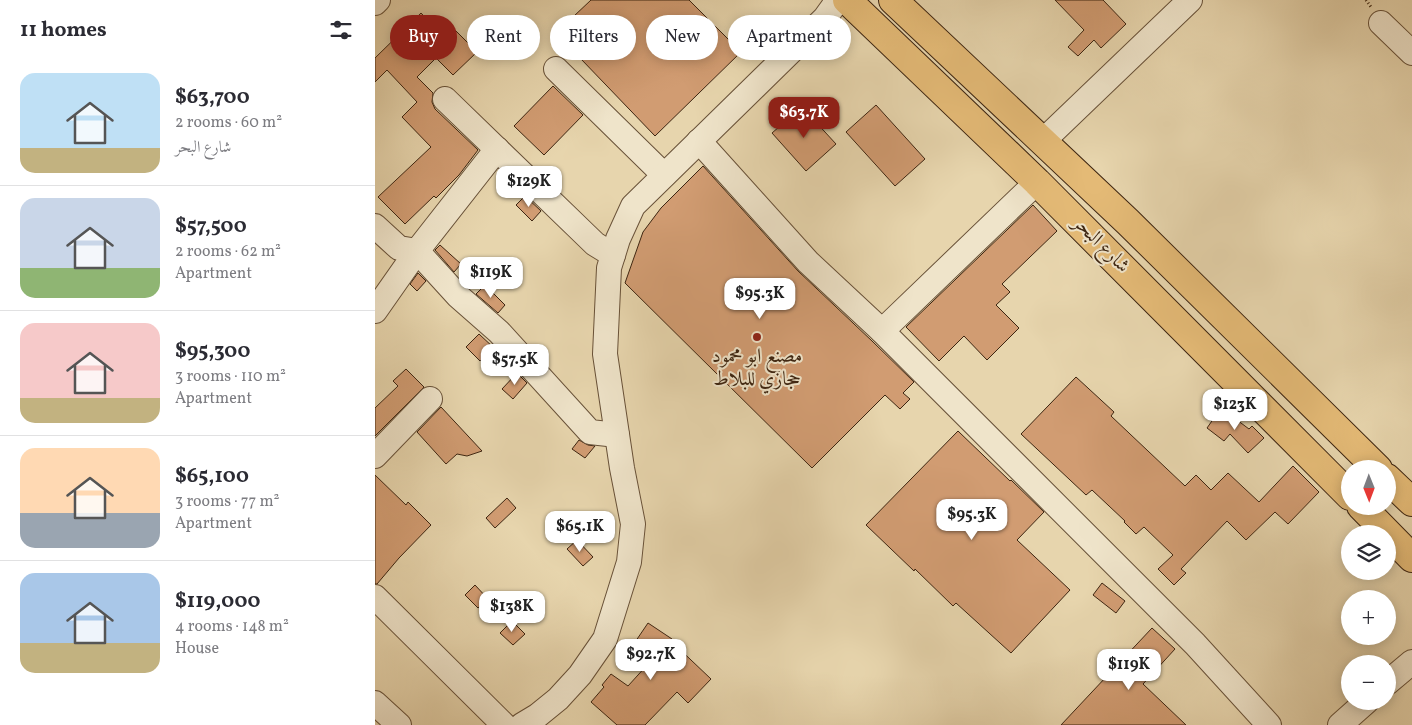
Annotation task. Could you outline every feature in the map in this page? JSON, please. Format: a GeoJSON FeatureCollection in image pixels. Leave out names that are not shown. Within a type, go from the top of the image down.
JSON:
{"type":"FeatureCollection","features":[{"type":"Feature","properties":{"kind":"main road","name":"شارع البحر"},"geometry":{"type":"LineString","coordinates":[[847,0],[1037,182],[1341,487]]}},
{"type":"Feature","properties":{"kind":"main road","name":"شارع البحر"},"geometry":{"type":"LineString","coordinates":[[893,0],[1135,229],[1369,460]]}},
{"type":"Feature","properties":{"kind":"main road"},"geometry":{"type":"LineString","coordinates":[[1396,487],[1412,502]]}},
{"type":"Feature","properties":{"kind":"main road"},"geometry":{"type":"LineString","coordinates":[[1370,515],[1412,558]]}},
{"type":"Feature","properties":{"kind":"street"},"geometry":{"type":"LineString","coordinates":[[375,3],[378,0]]}},
{"type":"Feature","properties":{"kind":"street"},"geometry":{"type":"LineString","coordinates":[[522,725],[558,699],[581,675],[605,639],[629,562],[633,524],[605,354],[609,268],[618,239],[633,206],[825,18],[838,0]]}},
{"type":"Feature","properties":{"kind":"street"},"geometry":{"type":"LineString","coordinates":[[1043,142],[1190,0]]}},
{"type":"Feature","properties":{"kind":"street"},"geometry":{"type":"LineString","coordinates":[[1381,23],[1412,53]]}},
{"type":"Feature","properties":{"kind":"street"},"geometry":{"type":"LineString","coordinates":[[556,69],[664,175]]}},
{"type":"Feature","properties":{"kind":"street"},"geometry":{"type":"LineString","coordinates":[[445,98],[595,244],[613,255]]}},
{"type":"Feature","properties":{"kind":"street"},"geometry":{"type":"LineString","coordinates":[[699,141],[808,262],[882,331],[1195,644],[1269,725]]}},
{"type":"Feature","properties":{"kind":"street"},"geometry":{"type":"LineString","coordinates":[[375,311],[417,251],[497,149]]}},
{"type":"Feature","properties":{"kind":"street"},"geometry":{"type":"LineString","coordinates":[[882,331],[1037,182]]}},
{"type":"Feature","properties":{"kind":"street"},"geometry":{"type":"LineString","coordinates":[[375,226],[399,248],[417,251],[458,296],[499,332],[590,432],[617,435]]}},
{"type":"Feature","properties":{"kind":"street"},"geometry":{"type":"LineString","coordinates":[[375,456],[429,398]]}},
{"type":"Feature","properties":{"kind":"street"},"geometry":{"type":"LineString","coordinates":[[375,597],[505,725]]}},
{"type":"Feature","properties":{"kind":"street"},"geometry":{"type":"LineString","coordinates":[[1396,675],[1412,662]]}},
{"type":"Feature","properties":{"kind":"street"},"geometry":{"type":"LineString","coordinates":[[375,702],[399,725]]}},
{"type":"Feature","properties":{"kind":"street"},"geometry":{"type":"LineString","coordinates":[[1340,725],[1357,710]]}},
{"type":"Feature","properties":{"kind":"building"},"geometry":{"type":"Polygon","coordinates":[[[591,0],[689,0],[704,15],[646,15],[646,60],[718,60],[718,29],[728,39],[728,60],[733,60],[655,136],[582,60],[636,60],[636,15],[575,15],[591,0]]]}},
{"type":"Feature","properties":{"kind":"building"},"geometry":{"type":"Polygon","coordinates":[[[1055,0],[1103,0],[1126,24],[1101,48],[1094,40],[1078,56],[1068,47],[1084,30],[1055,0]]]}},
{"type":"Feature","properties":{"kind":"building"},"geometry":{"type":"Polygon","coordinates":[[[457,32],[467,42],[467,60],[469,60],[453,75],[438,60],[457,60],[457,32]]]}},
{"type":"Feature","properties":{"kind":"building"},"geometry":{"type":"Polygon","coordinates":[[[390,43],[390,60],[434,60],[417,77],[433,93],[432,102],[435,109],[478,150],[459,175],[436,198],[434,196],[405,224],[378,197],[431,147],[402,117],[417,102],[387,70],[375,82],[375,58],[390,43]]]}},
{"type":"Feature","properties":{"kind":"building"},"geometry":{"type":"Polygon","coordinates":[[[553,86],[583,115],[544,155],[514,126],[553,86]]]}},
{"type":"Feature","properties":{"kind":"building"},"geometry":{"type":"Polygon","coordinates":[[[876,105],[925,159],[895,186],[846,132],[876,105]]]}},
{"type":"Feature","properties":{"kind":"building"},"geometry":{"type":"Polygon","coordinates":[[[802,107],[836,144],[806,171],[772,133],[802,107]]]}},
{"type":"Feature","properties":{"kind":"building"},"geometry":{"type":"Polygon","coordinates":[[[703,166],[798,271],[914,382],[903,393],[910,399],[900,409],[885,395],[812,468],[625,283],[643,232],[661,208],[703,166]]]}},
{"type":"Feature","properties":{"kind":"building"},"geometry":{"type":"Polygon","coordinates":[[[525,196],[541,211],[532,221],[516,205],[525,196]]]}},
{"type":"Feature","properties":{"kind":"building"},"geometry":{"type":"Polygon","coordinates":[[[1033,205],[1057,231],[1002,284],[1010,292],[996,305],[1019,328],[987,360],[964,336],[939,361],[906,327],[1033,205]]]}},
{"type":"Feature","properties":{"kind":"building"},"geometry":{"type":"Polygon","coordinates":[[[440,245],[461,264],[454,272],[435,250],[440,245]]]}},
{"type":"Feature","properties":{"kind":"building"},"geometry":{"type":"Polygon","coordinates":[[[418,273],[426,281],[417,291],[410,284],[418,273]]]}},
{"type":"Feature","properties":{"kind":"building"},"geometry":{"type":"Polygon","coordinates":[[[485,285],[505,305],[498,313],[476,294],[485,285]]]}},
{"type":"Feature","properties":{"kind":"building"},"geometry":{"type":"Polygon","coordinates":[[[479,334],[494,348],[480,361],[466,347],[479,334]]]}},
{"type":"Feature","properties":{"kind":"building"},"geometry":{"type":"Polygon","coordinates":[[[406,369],[424,387],[375,436],[375,408],[398,386],[393,381],[406,369]]]}},
{"type":"Feature","properties":{"kind":"building"},"geometry":{"type":"Polygon","coordinates":[[[517,373],[527,383],[513,399],[502,389],[517,373]]]}},
{"type":"Feature","properties":{"kind":"building"},"geometry":{"type":"Polygon","coordinates":[[[1076,377],[1114,412],[1111,416],[1185,486],[1196,475],[1211,490],[1228,473],[1259,502],[1293,466],[1319,492],[1288,524],[1275,512],[1246,540],[1227,521],[1181,569],[1186,573],[1174,585],[1158,569],[1173,555],[1144,527],[1136,534],[1092,490],[1086,495],[1021,434],[1076,377]]]}},
{"type":"Feature","properties":{"kind":"building"},"geometry":{"type":"Polygon","coordinates":[[[441,407],[482,451],[467,456],[457,454],[446,464],[417,432],[441,407]]]}},
{"type":"Feature","properties":{"kind":"building"},"geometry":{"type":"Polygon","coordinates":[[[1221,408],[1249,429],[1252,426],[1264,438],[1248,453],[1230,434],[1224,441],[1207,428],[1221,408]]]}},
{"type":"Feature","properties":{"kind":"building"},"geometry":{"type":"Polygon","coordinates":[[[958,431],[1044,512],[1017,540],[1070,590],[1011,653],[956,603],[953,606],[866,525],[958,431]]]}},
{"type":"Feature","properties":{"kind":"building"},"geometry":{"type":"Polygon","coordinates":[[[579,440],[588,445],[595,446],[585,458],[572,449],[579,440]]]}},
{"type":"Feature","properties":{"kind":"building"},"geometry":{"type":"Polygon","coordinates":[[[375,475],[406,505],[408,502],[431,525],[377,584],[375,584],[375,475]]]}},
{"type":"Feature","properties":{"kind":"building"},"geometry":{"type":"Polygon","coordinates":[[[507,498],[516,508],[495,528],[486,518],[507,498]]]}},
{"type":"Feature","properties":{"kind":"building"},"geometry":{"type":"Polygon","coordinates":[[[577,540],[593,557],[583,566],[567,549],[577,540]]]}},
{"type":"Feature","properties":{"kind":"building"},"geometry":{"type":"Polygon","coordinates":[[[1102,583],[1125,601],[1116,613],[1093,595],[1102,583]]]}},
{"type":"Feature","properties":{"kind":"building"},"geometry":{"type":"Polygon","coordinates":[[[475,585],[488,599],[478,608],[465,595],[475,585]]]}},
{"type":"Feature","properties":{"kind":"building"},"geometry":{"type":"Polygon","coordinates":[[[512,621],[525,634],[513,645],[500,633],[512,621]]]}},
{"type":"Feature","properties":{"kind":"building"},"geometry":{"type":"Polygon","coordinates":[[[648,623],[672,639],[671,641],[711,679],[688,703],[677,692],[645,725],[617,725],[591,702],[604,687],[602,685],[611,674],[628,686],[648,664],[629,651],[648,623]]]}},
{"type":"Feature","properties":{"kind":"building"},"geometry":{"type":"Polygon","coordinates":[[[1152,628],[1175,649],[1143,684],[1186,725],[1061,725],[1152,628]]]}},
{"type":"Feature","properties":{"kind":"place","name":"مصنع ابو محمود حجازي للبلاط"},"geometry":{"type":"Point","coordinates":[757,337]}}]}
